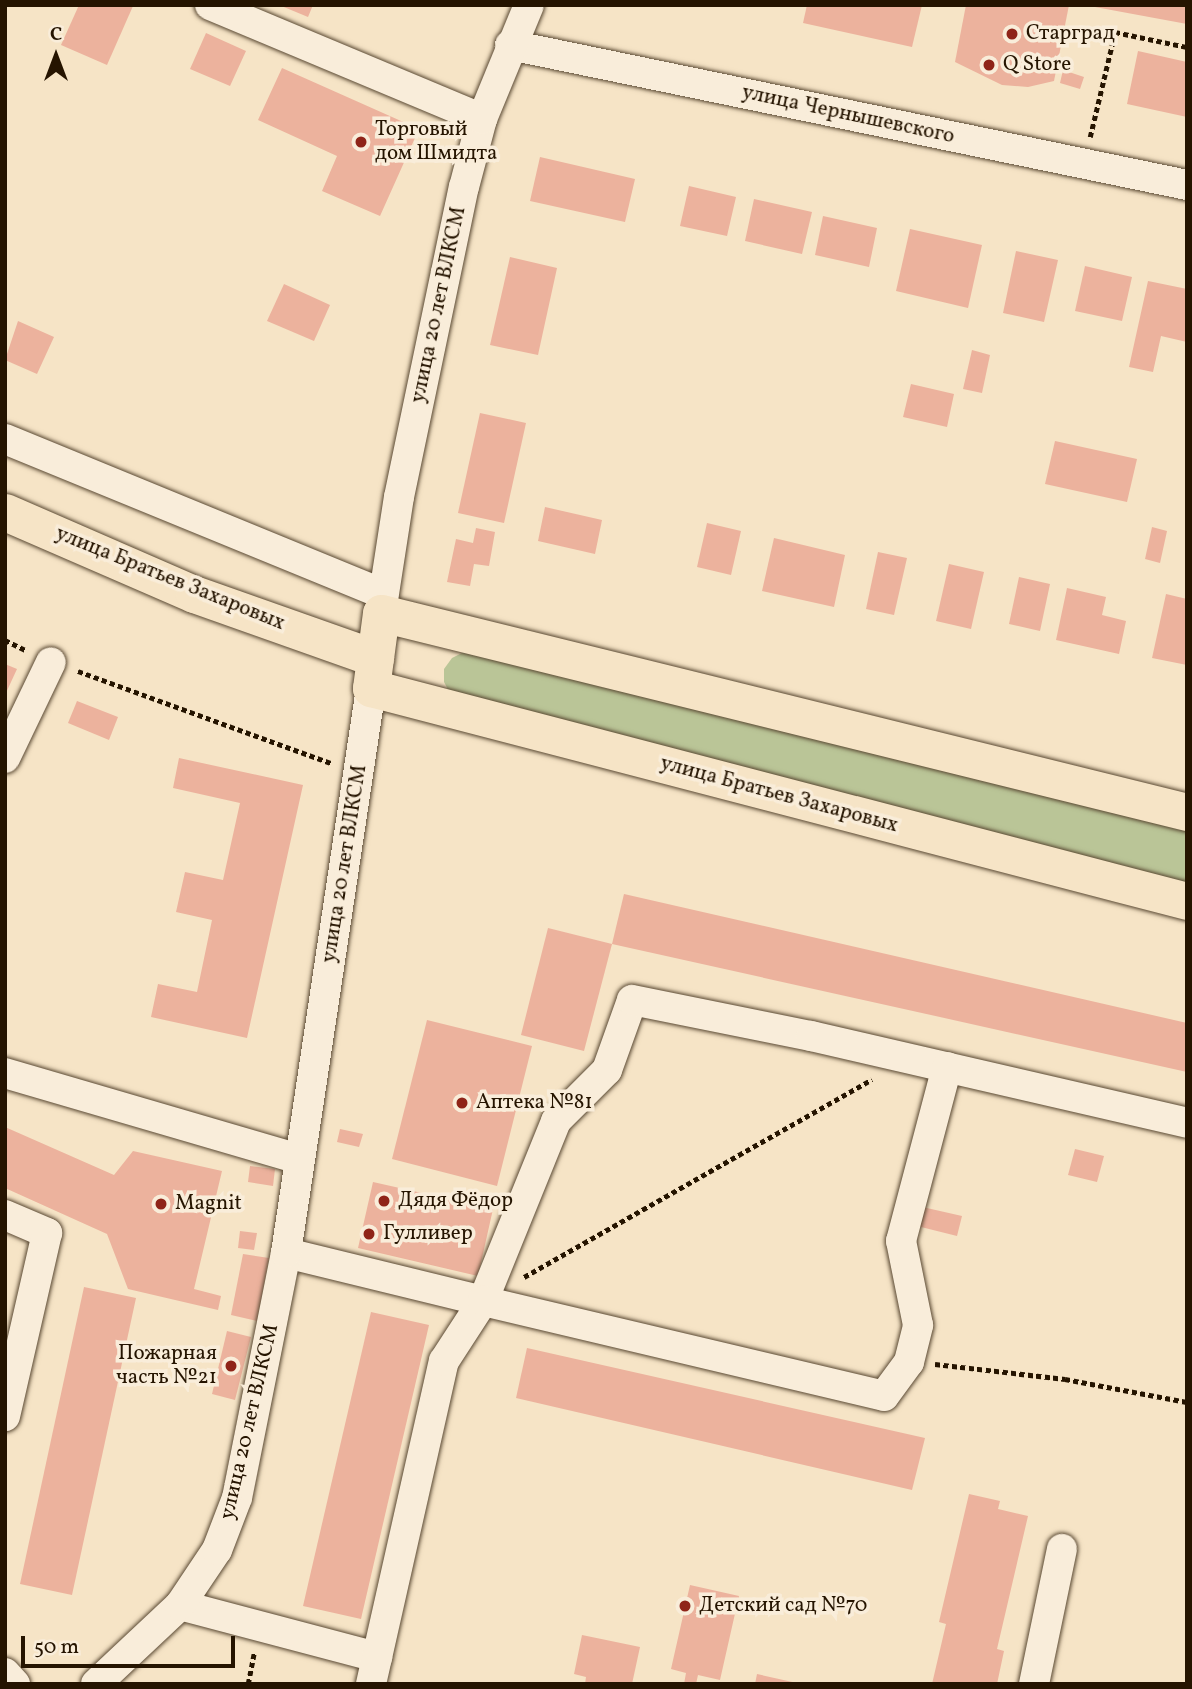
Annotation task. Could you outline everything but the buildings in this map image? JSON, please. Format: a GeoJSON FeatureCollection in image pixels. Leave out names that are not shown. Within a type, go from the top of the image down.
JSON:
{"type":"FeatureCollection","features":[{"type":"Feature","properties":{"kind":"main road","name":"улица Братьев Захаровых"},"geometry":{"type":"LineString","coordinates":[[5,512],[373,673],[1187,901]]}},
{"type":"Feature","properties":{"kind":"main road","name":"улица 20 лет ВЛКСМ"},"geometry":{"type":"LineString","coordinates":[[373,673],[382,604]]}},
{"type":"Feature","properties":{"kind":"main road"},"geometry":{"type":"LineString","coordinates":[[382,604],[1187,812]]}},
{"type":"Feature","properties":{"kind":"street"},"geometry":{"type":"LineString","coordinates":[[210,5],[482,119]]}},
{"type":"Feature","properties":{"kind":"street","name":"улица 20 лет ВЛКСМ"},"geometry":{"type":"LineString","coordinates":[[382,604],[399,496],[482,119],[510,45],[529,5]]}},
{"type":"Feature","properties":{"kind":"street","name":"улица Чернышевского"},"geometry":{"type":"LineString","coordinates":[[510,45],[1187,185]]}},
{"type":"Feature","properties":{"kind":"street"},"geometry":{"type":"LineString","coordinates":[[5,439],[382,604]]}},
{"type":"Feature","properties":{"kind":"street"},"geometry":{"type":"LineString","coordinates":[[5,758],[51,662]]}},
{"type":"Feature","properties":{"kind":"street","name":"улица 20 лет ВЛКСМ"},"geometry":{"type":"LineString","coordinates":[[96,1684],[180,1605],[217,1550],[237,1498],[286,1253],[360,774],[373,673]]}},
{"type":"Feature","properties":{"kind":"street"},"geometry":{"type":"LineString","coordinates":[[180,1605],[374,1670],[444,1361],[483,1301],[556,1121],[607,1070],[632,1000],[910,1058],[1187,1123]]}},
{"type":"Feature","properties":{"kind":"street"},"geometry":{"type":"LineString","coordinates":[[286,1253],[884,1396],[909,1362],[918,1325],[901,1241],[947,1067]]}},
{"type":"Feature","properties":{"kind":"street"},"geometry":{"type":"LineString","coordinates":[[5,1073],[299,1159]]}},
{"type":"Feature","properties":{"kind":"street"},"geometry":{"type":"LineString","coordinates":[[5,1215],[47,1233],[5,1416]]}},
{"type":"Feature","properties":{"kind":"street"},"geometry":{"type":"LineString","coordinates":[[1034,1684],[1062,1549]]}},
{"type":"Feature","properties":{"kind":"street"},"geometry":{"type":"LineString","coordinates":[[5,1673],[15,1684]]}},
{"type":"Feature","properties":{"kind":"path"},"geometry":{"type":"LineString","coordinates":[[1084,163],[1115,32],[1187,47]]}},
{"type":"Feature","properties":{"kind":"path"},"geometry":{"type":"LineString","coordinates":[[5,640],[51,662],[360,774]]}},
{"type":"Feature","properties":{"kind":"path"},"geometry":{"type":"LineString","coordinates":[[483,1301],[910,1058]]}},
{"type":"Feature","properties":{"kind":"path"},"geometry":{"type":"LineString","coordinates":[[909,1362],[1065,1379],[1187,1402]]}},
{"type":"Feature","properties":{"kind":"green space"},"geometry":{"type":"Polygon","coordinates":[[[464,652],[1187,828],[1187,886],[451,695],[444,682],[444,669],[452,658],[464,652]]]}},
{"type":"Feature","properties":{"kind":"place","name":"Старград"},"geometry":{"type":"Point","coordinates":[1012,34]}},
{"type":"Feature","properties":{"kind":"place","name":"Q Store"},"geometry":{"type":"Point","coordinates":[989,65]}},
{"type":"Feature","properties":{"kind":"place","name":"Торговый дом Шмидта"},"geometry":{"type":"Point","coordinates":[361,142]}},
{"type":"Feature","properties":{"kind":"place","name":"Аптека №81"},"geometry":{"type":"Point","coordinates":[462,1103]}},
{"type":"Feature","properties":{"kind":"place","name":"Дядя Фёдор"},"geometry":{"type":"Point","coordinates":[384,1201]}},
{"type":"Feature","properties":{"kind":"place","name":"Magnit"},"geometry":{"type":"Point","coordinates":[161,1204]}},
{"type":"Feature","properties":{"kind":"place","name":"Гулливер"},"geometry":{"type":"Point","coordinates":[369,1234]}},
{"type":"Feature","properties":{"kind":"place","name":"Пожарная часть №21"},"geometry":{"type":"Point","coordinates":[231,1366]}},
{"type":"Feature","properties":{"kind":"place","name":"Детский сад №70"},"geometry":{"type":"Point","coordinates":[685,1606]}}]}
